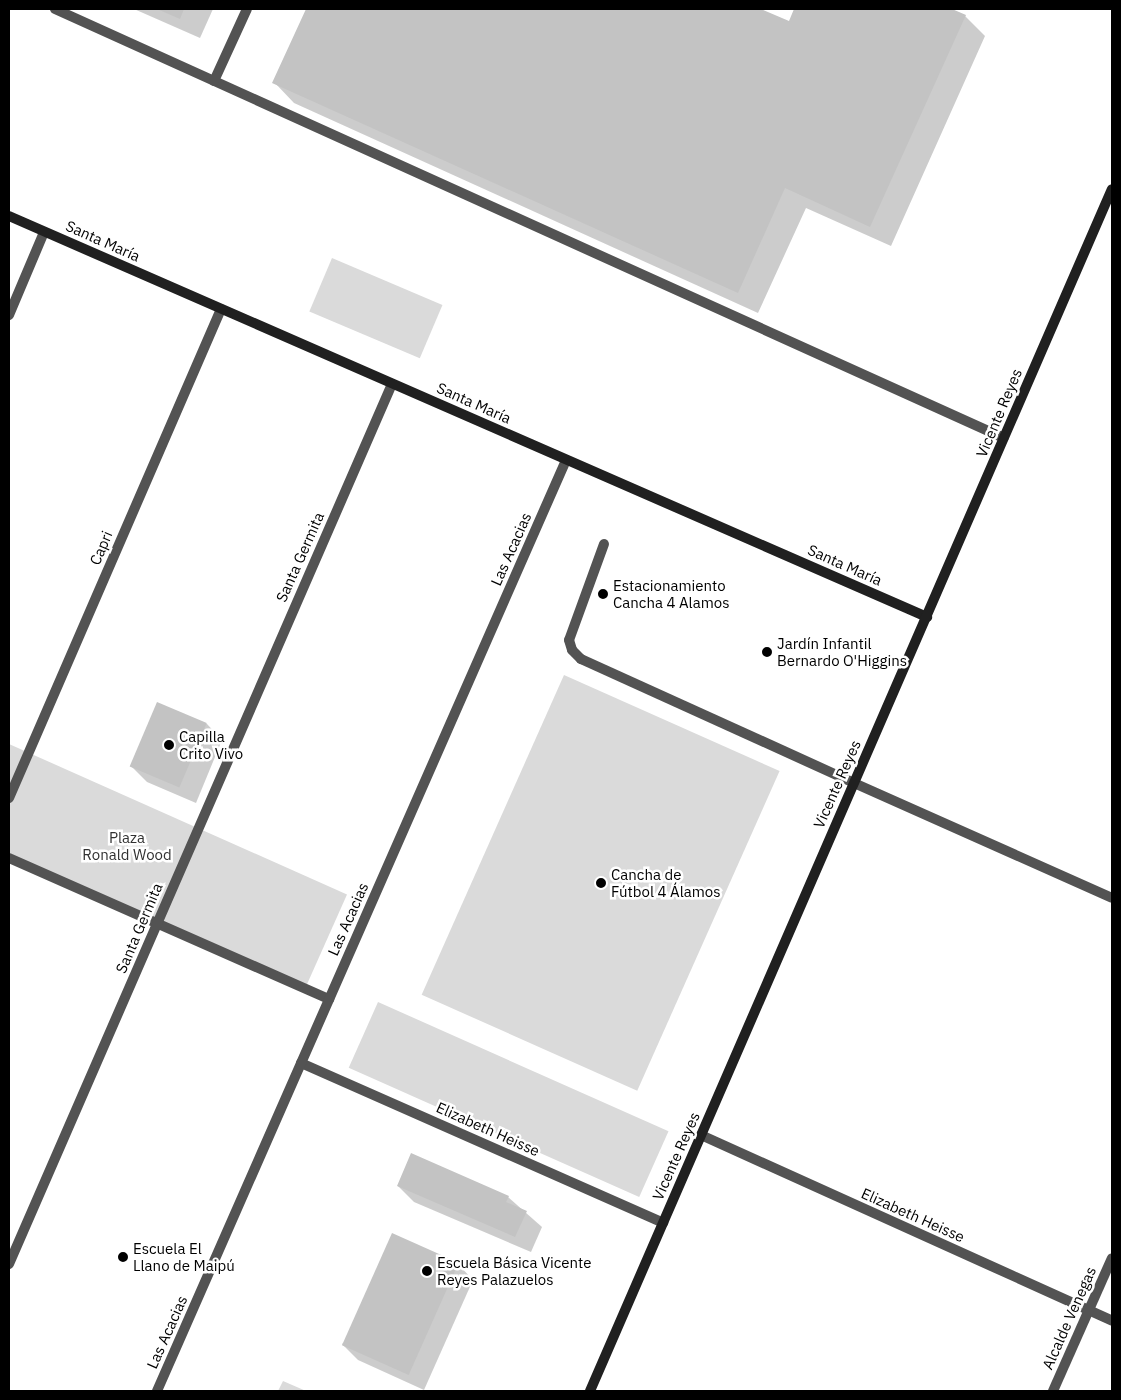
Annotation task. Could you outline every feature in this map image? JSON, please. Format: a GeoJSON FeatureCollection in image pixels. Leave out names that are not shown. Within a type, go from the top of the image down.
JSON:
{"type":"FeatureCollection","features":[{"type":"Feature","properties":{"kind":"street"},"geometry":{"type":"LineString","coordinates":[[55,9],[1004,438]]}},
{"type":"Feature","properties":{"kind":"street"},"geometry":{"type":"LineString","coordinates":[[214,80],[247,9]]}},
{"type":"Feature","properties":{"kind":"street","name":"Vicente Reyes"},"geometry":{"type":"LineString","coordinates":[[590,1391],[1112,189]]}},
{"type":"Feature","properties":{"kind":"street","name":"Santa María"},"geometry":{"type":"LineString","coordinates":[[9,216],[927,617]]}},
{"type":"Feature","properties":{"kind":"street"},"geometry":{"type":"LineString","coordinates":[[9,315],[44,232]]}},
{"type":"Feature","properties":{"kind":"street","name":"Capri"},"geometry":{"type":"LineString","coordinates":[[9,798],[221,309]]}},
{"type":"Feature","properties":{"kind":"street","name":"Santa Germita"},"geometry":{"type":"LineString","coordinates":[[9,1264],[392,384]]}},
{"type":"Feature","properties":{"kind":"street","name":"Las Acacias"},"geometry":{"type":"LineString","coordinates":[[157,1391],[566,460]]}},
{"type":"Feature","properties":{"kind":"street"},"geometry":{"type":"LineString","coordinates":[[604,544],[569,640],[572,650],[581,658],[1112,898]]}},
{"type":"Feature","properties":{"kind":"street"},"geometry":{"type":"LineString","coordinates":[[9,858],[329,1000]]}},
{"type":"Feature","properties":{"kind":"street","name":"Elizabeth Heisse"},"geometry":{"type":"LineString","coordinates":[[301,1062],[663,1223]]}},
{"type":"Feature","properties":{"kind":"street","name":"Elizabeth Heisse"},"geometry":{"type":"LineString","coordinates":[[701,1135],[1112,1321]]}},
{"type":"Feature","properties":{"kind":"street","name":"Alcalde Venegas"},"geometry":{"type":"LineString","coordinates":[[1053,1391],[1112,1258]]}},
{"type":"Feature","properties":{"kind":"green space"},"geometry":{"type":"Polygon","coordinates":[[[332,258],[442,305],[420,358],[309,311],[332,258]]]}},
{"type":"Feature","properties":{"kind":"green space","name":"Cancha de Fútbol 4 Álamos"},"geometry":{"type":"Polygon","coordinates":[[[564,675],[780,771],[637,1091],[422,995],[564,675]]]}},
{"type":"Feature","properties":{"kind":"green space","name":"Plaza Ronald Wood"},"geometry":{"type":"Polygon","coordinates":[[[9,744],[347,894],[306,986],[9,853],[9,744]]]}},
{"type":"Feature","properties":{"kind":"green space"},"geometry":{"type":"Polygon","coordinates":[[[378,1002],[669,1131],[639,1197],[349,1068],[378,1002]]]}},
{"type":"Feature","properties":{"kind":"green space"},"geometry":{"type":"Polygon","coordinates":[[[283,1381],[306,1391],[278,1391],[283,1381]]]}},
{"type":"Feature","properties":{"kind":"building"},"geometry":{"type":"Polygon","coordinates":[[[157,9],[184,9],[180,19],[157,9]]]}},
{"type":"Feature","properties":{"kind":"building"},"geometry":{"type":"Polygon","coordinates":[[[306,9],[761,9],[789,21],[794,9],[952,9],[966,15],[870,227],[785,188],[738,293],[272,83],[306,9]]]}},
{"type":"Feature","properties":{"kind":"building","name":"Capilla Crito Vivo"},"geometry":{"type":"Polygon","coordinates":[[[157,702],[207,723],[179,788],[130,766],[157,702]]]}},
{"type":"Feature","properties":{"kind":"building"},"geometry":{"type":"Polygon","coordinates":[[[411,1153],[509,1196],[506,1202],[527,1211],[515,1237],[397,1186],[411,1153]]]}},
{"type":"Feature","properties":{"kind":"building"},"geometry":{"type":"Polygon","coordinates":[[[392,1233],[459,1263],[409,1375],[342,1345],[392,1233]]]}},
{"type":"Feature","properties":{"kind":"place","name":"Estacionamiento Cancha 4 Alamos"},"geometry":{"type":"Point","coordinates":[603,594]}},
{"type":"Feature","properties":{"kind":"place","name":"Jardín Infantil Bernardo O'Higgins"},"geometry":{"type":"Point","coordinates":[767,652]}},
{"type":"Feature","properties":{"kind":"place","name":"Capilla Crito Vivo"},"geometry":{"type":"Point","coordinates":[169,745]}},
{"type":"Feature","properties":{"kind":"place","name":"Cancha de Fútbol 4 Álamos"},"geometry":{"type":"Point","coordinates":[601,883]}},
{"type":"Feature","properties":{"kind":"place","name":"Escuela El Llano de Maipú"},"geometry":{"type":"Point","coordinates":[123,1257]}},
{"type":"Feature","properties":{"kind":"place","name":"Escuela Básica Vicente Reyes Palazuelos"},"geometry":{"type":"Point","coordinates":[427,1271]}}]}
